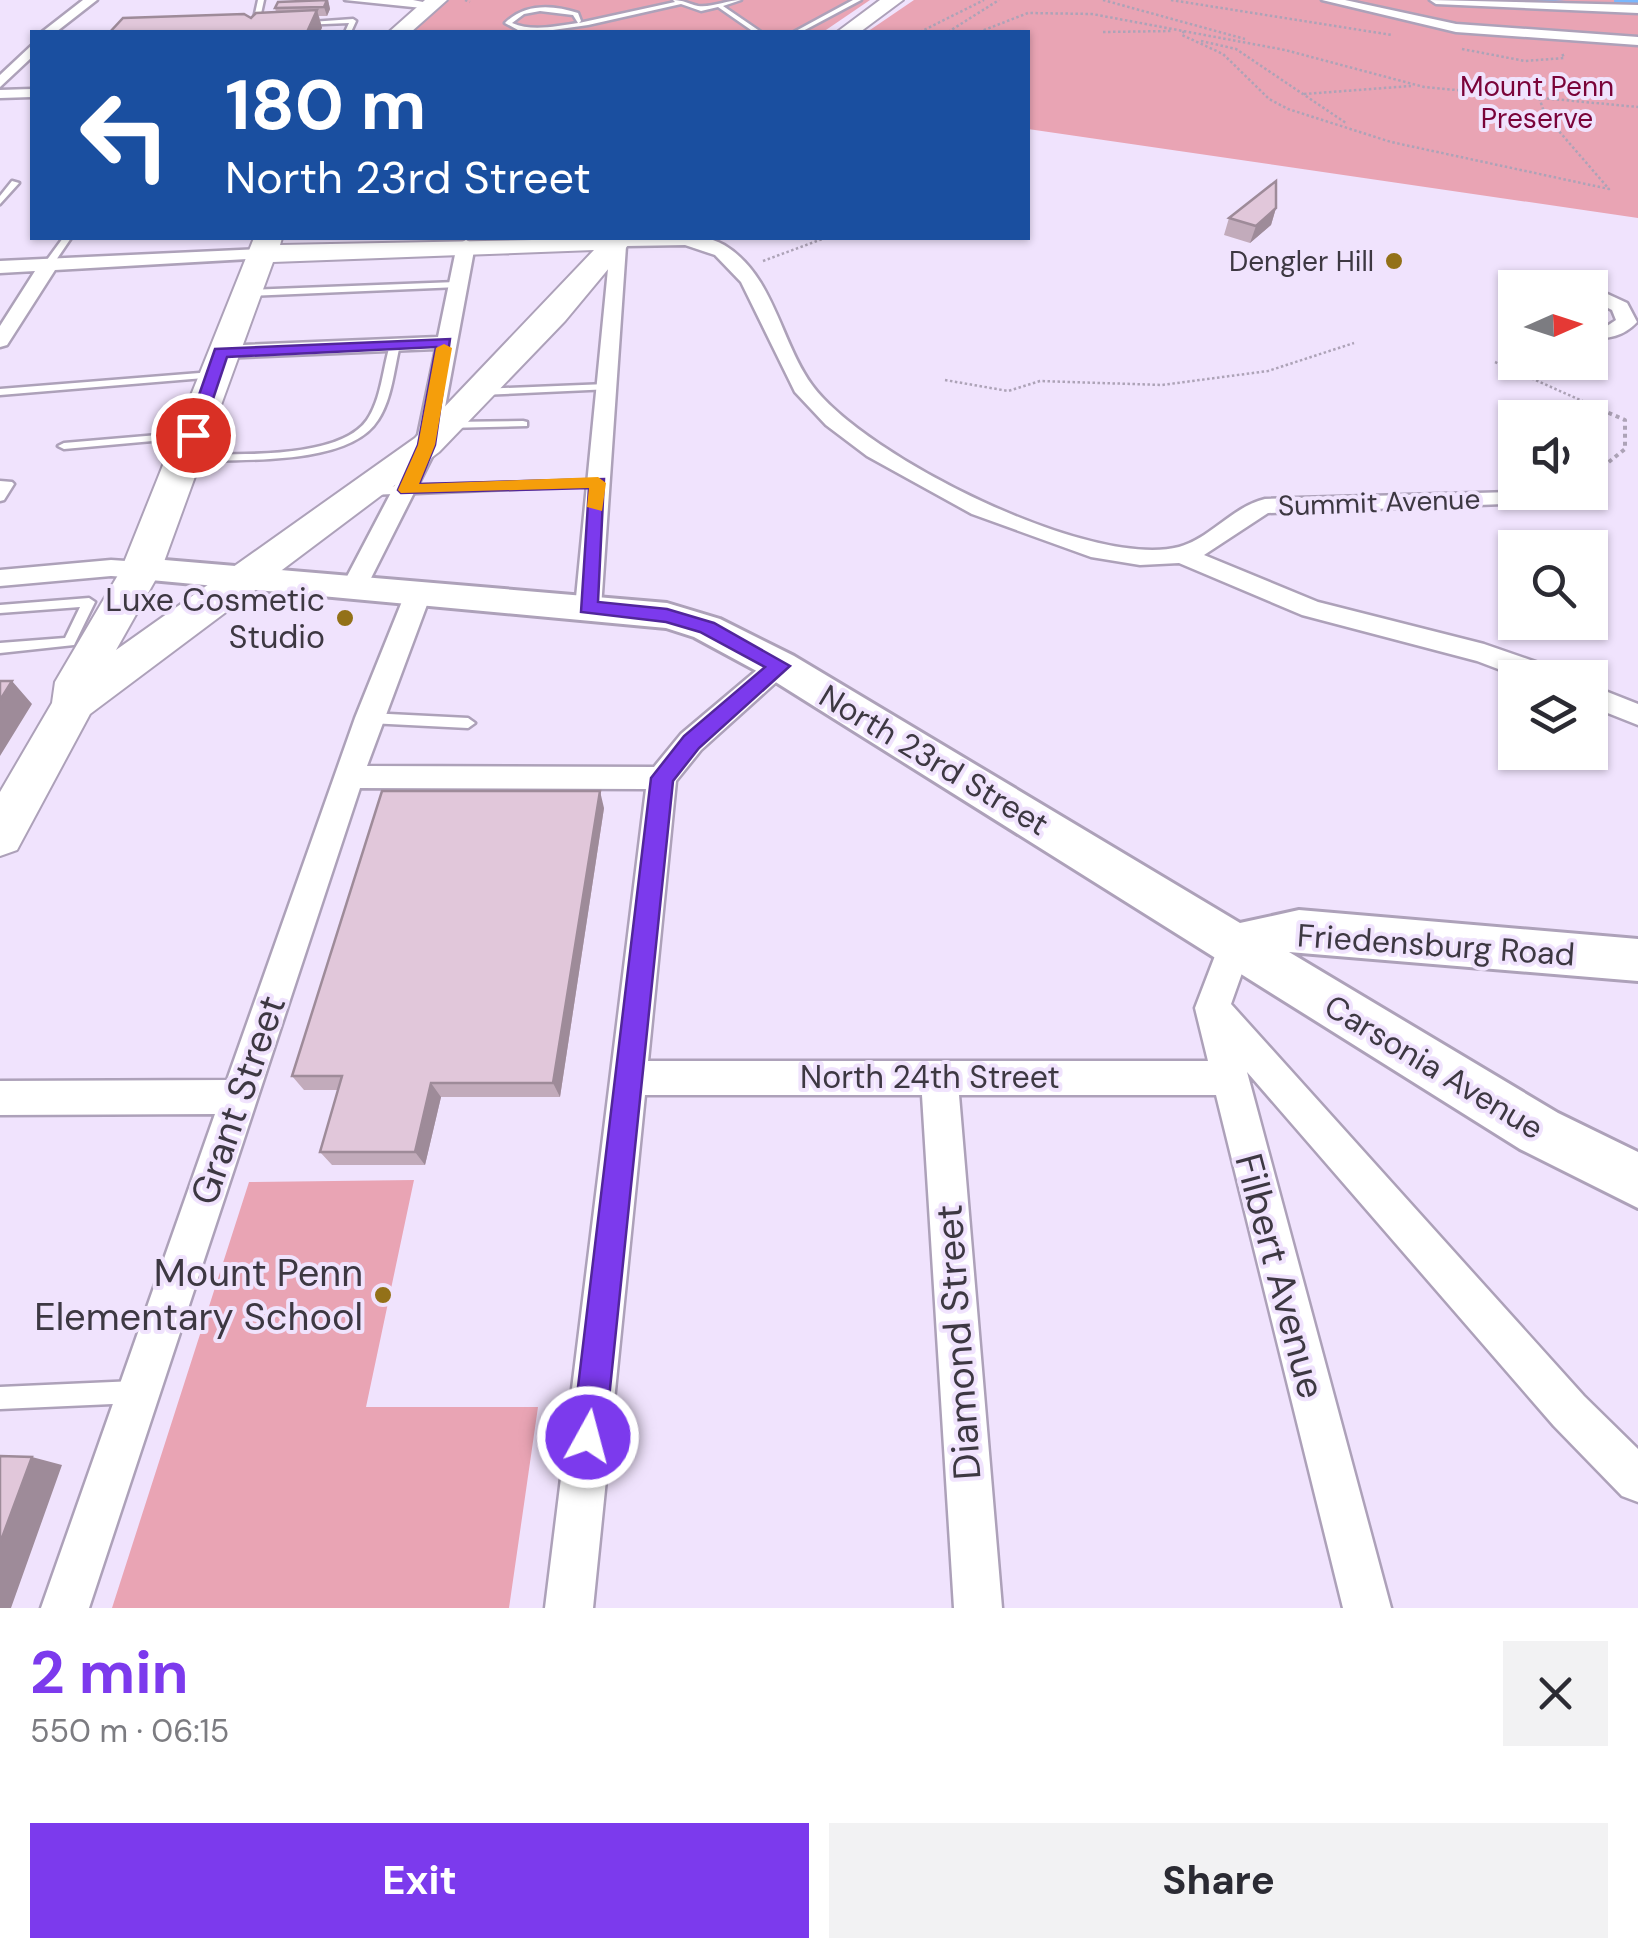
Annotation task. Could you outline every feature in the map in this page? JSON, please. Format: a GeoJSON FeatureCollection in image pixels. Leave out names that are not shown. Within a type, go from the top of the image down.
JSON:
{"type":"FeatureCollection","features":[{"type":"Feature","properties":{"kind":"main road"},"geometry":{"type":"LineString","coordinates":[[850,30],[894,0]]}},
{"type":"Feature","properties":{"kind":"main road"},"geometry":{"type":"LineString","coordinates":[[401,30],[434,2]]}},
{"type":"Feature","properties":{"kind":"main road"},"geometry":{"type":"LineString","coordinates":[[0,836],[74,703],[77,682],[141,570],[264,246],[542,240]]}},
{"type":"Feature","properties":{"kind":"main road"},"geometry":{"type":"LineString","coordinates":[[74,703],[437,435],[617,240]]}},
{"type":"Feature","properties":{"kind":"main road","name":"North 23rd Street"},"geometry":{"type":"LineString","coordinates":[[141,570],[667,616],[707,628],[780,666],[1235,945]]}},
{"type":"Feature","properties":{"kind":"main road","name":"Friedensburg Road"},"geometry":{"type":"LineString","coordinates":[[1235,945],[1299,930],[1638,960]]}},
{"type":"Feature","properties":{"kind":"main road","name":"Carsonia Avenue"},"geometry":{"type":"LineString","coordinates":[[1235,945],[1539,1131],[1638,1181]]}},
{"type":"Feature","properties":{"kind":"street"},"geometry":{"type":"LineString","coordinates":[[51,30],[90,0]]}},
{"type":"Feature","properties":{"kind":"street"},"geometry":{"type":"LineString","coordinates":[[350,0],[434,2]]}},
{"type":"Feature","properties":{"kind":"street"},"geometry":{"type":"LineString","coordinates":[[1328,0],[1420,22],[1553,38],[1638,42]]}},
{"type":"Feature","properties":{"kind":"street"},"geometry":{"type":"LineString","coordinates":[[1436,0],[1638,10]]}},
{"type":"Feature","properties":{"kind":"street"},"geometry":{"type":"LineString","coordinates":[[0,83],[30,51]]}},
{"type":"Feature","properties":{"kind":"street"},"geometry":{"type":"LineString","coordinates":[[0,94],[30,92]]}},
{"type":"Feature","properties":{"kind":"street"},"geometry":{"type":"LineString","coordinates":[[588,608],[618,240]]}},
{"type":"Feature","properties":{"kind":"street"},"geometry":{"type":"LineString","coordinates":[[630,240],[716,247],[742,268],[790,369],[808,395],[866,446],[968,503],[1049,536],[1131,554],[1182,555],[1326,614],[1503,660]]}},
{"type":"Feature","properties":{"kind":"street"},"geometry":{"type":"LineString","coordinates":[[354,588],[437,435],[445,342],[467,241]]}},
{"type":"Feature","properties":{"kind":"street"},"geometry":{"type":"LineString","coordinates":[[0,266],[264,246]]}},
{"type":"Feature","properties":{"kind":"street"},"geometry":{"type":"LineString","coordinates":[[0,340],[49,264]]}},
{"type":"Feature","properties":{"kind":"street"},"geometry":{"type":"LineString","coordinates":[[1608,296],[1638,295]]}},
{"type":"Feature","properties":{"kind":"street"},"geometry":{"type":"LineString","coordinates":[[1608,302],[1626,315],[1627,322],[1608,332]]}},
{"type":"Feature","properties":{"kind":"street"},"geometry":{"type":"LineString","coordinates":[[216,364],[445,342]]}},
{"type":"Feature","properties":{"kind":"street","name":"Summit Avenue"},"geometry":{"type":"LineString","coordinates":[[1182,555],[1250,510],[1265,506],[1498,497]]}},
{"type":"Feature","properties":{"kind":"street"},"geometry":{"type":"LineString","coordinates":[[0,578],[110,568],[141,570]]}},
{"type":"Feature","properties":{"kind":"street","name":"Grant Street"},"geometry":{"type":"LineString","coordinates":[[65,1608],[370,718],[418,594]]}},
{"type":"Feature","properties":{"kind":"street"},"geometry":{"type":"LineString","coordinates":[[569,1608],[662,778],[691,742],[780,666]]}},
{"type":"Feature","properties":{"kind":"street"},"geometry":{"type":"LineString","coordinates":[[1608,702],[1638,715]]}},
{"type":"Feature","properties":{"kind":"street"},"geometry":{"type":"LineString","coordinates":[[350,777],[662,778]]}},
{"type":"Feature","properties":{"kind":"street"},"geometry":{"type":"LineString","coordinates":[[1235,945],[1212,1008],[1569,1411],[1638,1480]]}},
{"type":"Feature","properties":{"kind":"street","name":"Filbert Avenue"},"geometry":{"type":"LineString","coordinates":[[1212,1008],[1367,1608]]}},
{"type":"Feature","properties":{"kind":"street","name":"Diamond Street"},"geometry":{"type":"LineString","coordinates":[[939,1075],[978,1608]]}},
{"type":"Feature","properties":{"kind":"street","name":"North 24th Street"},"geometry":{"type":"LineString","coordinates":[[630,1078],[1229,1078]]}},
{"type":"Feature","properties":{"kind":"street"},"geometry":{"type":"LineString","coordinates":[[0,1098],[239,1098]]}},
{"type":"Feature","properties":{"kind":"lane"},"geometry":{"type":"LineString","coordinates":[[252,29],[259,24],[261,0]]}},
{"type":"Feature","properties":{"kind":"lane"},"geometry":{"type":"LineString","coordinates":[[541,9],[549,0]]}},
{"type":"Feature","properties":{"kind":"lane"},"geometry":{"type":"LineString","coordinates":[[721,7],[738,0]]}},
{"type":"Feature","properties":{"kind":"lane"},"geometry":{"type":"LineString","coordinates":[[801,30],[858,0]]}},
{"type":"Feature","properties":{"kind":"lane"},"geometry":{"type":"LineString","coordinates":[[575,24],[677,1],[721,7],[755,30]]}},
{"type":"Feature","properties":{"kind":"lane"},"geometry":{"type":"LineString","coordinates":[[517,30],[510,26],[510,19],[541,9],[570,12],[575,24]]}},
{"type":"Feature","properties":{"kind":"lane"},"geometry":{"type":"LineString","coordinates":[[575,24],[584,9]]}},
{"type":"Feature","properties":{"kind":"lane"},"geometry":{"type":"LineString","coordinates":[[297,23],[353,20],[349,30]]}},
{"type":"Feature","properties":{"kind":"lane"},"geometry":{"type":"LineString","coordinates":[[0,201],[15,183]]}},
{"type":"Feature","properties":{"kind":"lane"},"geometry":{"type":"LineString","coordinates":[[49,264],[66,240]]}},
{"type":"Feature","properties":{"kind":"lane"},"geometry":{"type":"LineString","coordinates":[[246,294],[456,285]]}},
{"type":"Feature","properties":{"kind":"lane"},"geometry":{"type":"LineString","coordinates":[[64,446],[307,450],[352,440],[373,420],[394,345]]}},
{"type":"Feature","properties":{"kind":"lane"},"geometry":{"type":"LineString","coordinates":[[0,392],[216,364]]}},
{"type":"Feature","properties":{"kind":"lane"},"geometry":{"type":"LineString","coordinates":[[480,392],[607,387]]}},
{"type":"Feature","properties":{"kind":"lane"},"geometry":{"type":"LineString","coordinates":[[437,435],[523,424]]}},
{"type":"Feature","properties":{"kind":"lane"},"geometry":{"type":"LineString","coordinates":[[366,491],[598,483]]}},
{"type":"Feature","properties":{"kind":"lane"},"geometry":{"type":"LineString","coordinates":[[0,484],[8,484],[0,497]]}},
{"type":"Feature","properties":{"kind":"lane"},"geometry":{"type":"LineString","coordinates":[[0,609],[89,602],[69,642],[0,648]]}},
{"type":"Feature","properties":{"kind":"lane"},"geometry":{"type":"LineString","coordinates":[[370,718],[468,724]]}},
{"type":"Feature","properties":{"kind":"lane"},"geometry":{"type":"LineString","coordinates":[[0,1398],[138,1392]]}},
{"type":"Feature","properties":{"kind":"path"},"geometry":{"type":"LineString","coordinates":[[924,30],[983,0],[992,3]]}},
{"type":"Feature","properties":{"kind":"path"},"geometry":{"type":"LineString","coordinates":[[951,30],[1000,0]]}},
{"type":"Feature","properties":{"kind":"path"},"geometry":{"type":"LineString","coordinates":[[1102,0],[1424,86],[1638,107]]}},
{"type":"Feature","properties":{"kind":"path"},"geometry":{"type":"LineString","coordinates":[[1170,0],[1394,35]]}},
{"type":"Feature","properties":{"kind":"path"},"geometry":{"type":"LineString","coordinates":[[983,30],[1014,16],[1044,11],[1092,14],[1285,50]]}},
{"type":"Feature","properties":{"kind":"path"},"geometry":{"type":"LineString","coordinates":[[1184,30],[1182,35],[1236,49],[1349,125]]}},
{"type":"Feature","properties":{"kind":"path"},"geometry":{"type":"LineString","coordinates":[[1103,32],[1194,32]]}},
{"type":"Feature","properties":{"kind":"path"},"geometry":{"type":"LineString","coordinates":[[1455,46],[1521,62],[1549,62],[1564,58],[1553,38]]}},
{"type":"Feature","properties":{"kind":"path"},"geometry":{"type":"LineString","coordinates":[[1200,41],[1223,54],[1269,100],[1288,109],[1349,125],[1391,142],[1609,188],[1546,115],[1538,97]]}},
{"type":"Feature","properties":{"kind":"path"},"geometry":{"type":"LineString","coordinates":[[1304,94],[1424,86]]}},
{"type":"Feature","properties":{"kind":"path"},"geometry":{"type":"LineString","coordinates":[[742,268],[819,240]]}},
{"type":"Feature","properties":{"kind":"path"},"geometry":{"type":"LineString","coordinates":[[945,380],[1008,391],[1040,381],[1162,386],[1268,371],[1354,343]]}},
{"type":"Feature","properties":{"kind":"path"},"geometry":{"type":"LineString","coordinates":[[1495,362],[1580,400]]}},
{"type":"Feature","properties":{"kind":"path"},"geometry":{"type":"LineString","coordinates":[[1608,412],[1625,420],[1624,448],[1608,462]]}},
{"type":"Feature","properties":{"kind":"green space"},"geometry":{"type":"Polygon","coordinates":[[[449,0],[870,0],[826,30],[414,30],[449,0]]]}},
{"type":"Feature","properties":{"kind":"green space","name":"Mount Penn Preserve"},"geometry":{"type":"Polygon","coordinates":[[[914,0],[1638,0],[1638,218],[1030,129],[1030,30],[870,30],[914,0]]]}},
{"type":"Feature","properties":{"kind":"green space"},"geometry":{"type":"Polygon","coordinates":[[[414,1180],[366,1407],[538,1407],[509,1608],[112,1608],[249,1182],[414,1180]]]}},
{"type":"Feature","properties":{"kind":"building"},"geometry":{"type":"Polygon","coordinates":[[[327,0],[324,7],[275,8],[278,2],[327,0]]]}},
{"type":"Feature","properties":{"kind":"building"},"geometry":{"type":"Polygon","coordinates":[[[317,10],[308,30],[112,30],[123,18],[244,14],[251,18],[256,13],[317,10]]]}},
{"type":"Feature","properties":{"kind":"building"},"geometry":{"type":"Polygon","coordinates":[[[1276,181],[1276,208],[1256,226],[1229,218],[1276,181]]]}},
{"type":"Feature","properties":{"kind":"building"},"geometry":{"type":"Polygon","coordinates":[[[0,681],[12,681],[0,700],[0,681]]]}},
{"type":"Feature","properties":{"kind":"building"},"geometry":{"type":"Polygon","coordinates":[[[382,791],[600,791],[553,1083],[431,1083],[415,1152],[320,1152],[342,1076],[292,1076],[382,791]]]}},
{"type":"Feature","properties":{"kind":"building"},"geometry":{"type":"Polygon","coordinates":[[[0,1456],[32,1457],[0,1543],[0,1456]]]}},
{"type":"Feature","properties":{"kind":"waterway"},"geometry":{"type":"LineString","coordinates":[[1530,0],[1565,3]]}},
{"type":"Feature","properties":{"kind":"waterway"},"geometry":{"type":"LineString","coordinates":[[1616,1],[1638,2]]}},
{"type":"Feature","properties":{"kind":"slow traffic"},"geometry":{"type":"LineString","coordinates":[[444,348],[427,445],[407,490],[598,483],[596,507]]}},
{"type":"Feature","properties":{"kind":"place","name":"Dengler Hill"},"geometry":{"type":"Point","coordinates":[1394,261]}},
{"type":"Feature","properties":{"kind":"place","name":"Luxe Cosmetic Studio"},"geometry":{"type":"Point","coordinates":[345,618]}},
{"type":"Feature","properties":{"kind":"place","name":"Mount Penn Elementary School"},"geometry":{"type":"Point","coordinates":[383,1295]}},
{"type":"Feature","properties":{"kind":"route"},"geometry":{"type":"LineString","coordinates":[[193,435],[220,352],[445,342],[427,445],[407,490],[598,483],[588,608],[667,616],[707,628],[780,666],[691,742],[662,778],[656,804],[630,1078],[588,1437]]}}]}
